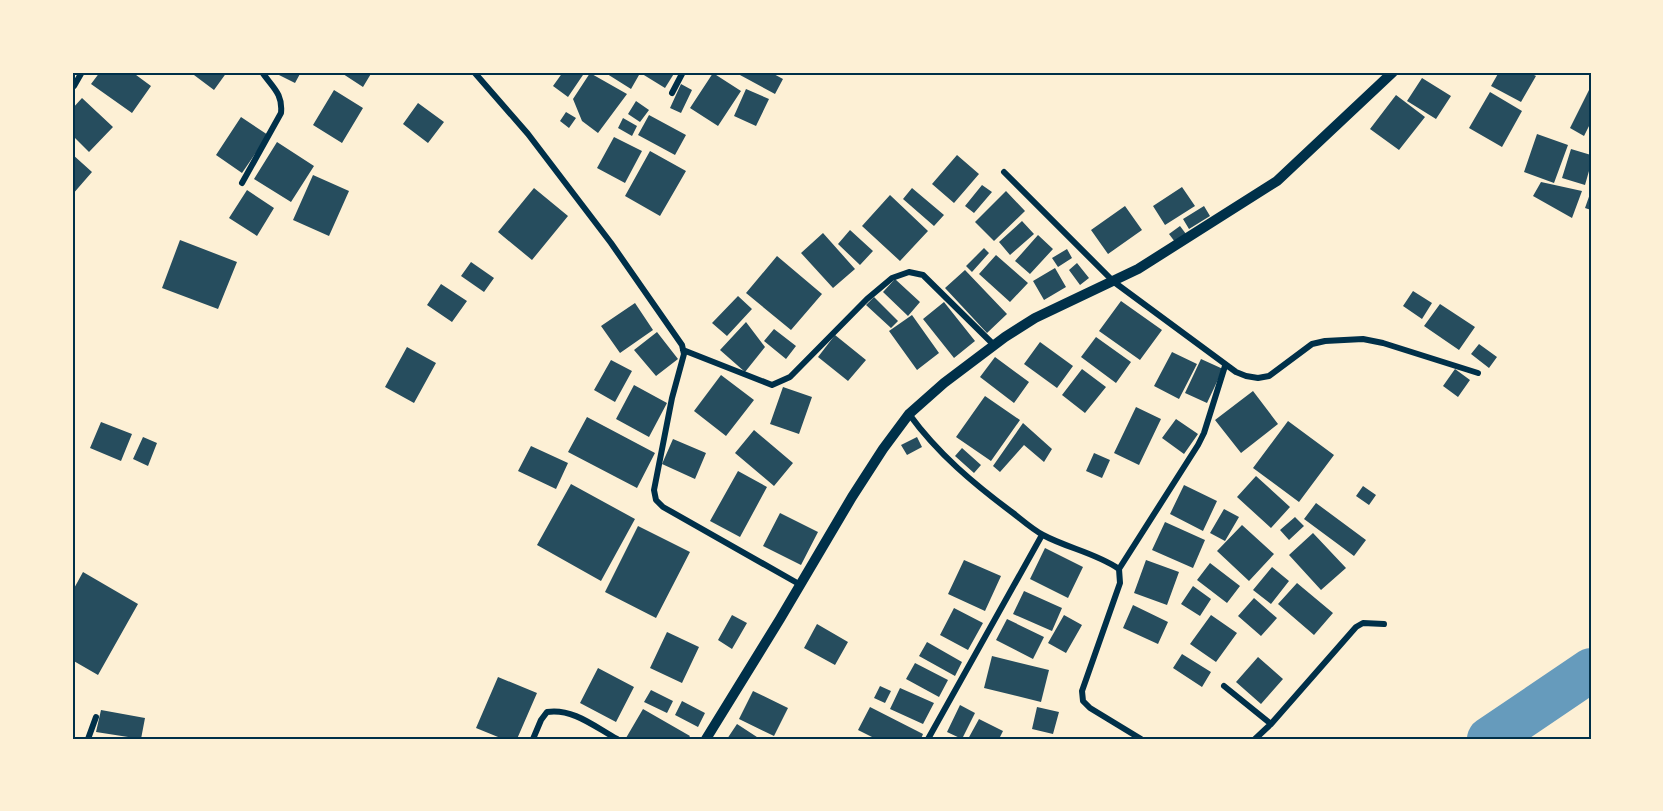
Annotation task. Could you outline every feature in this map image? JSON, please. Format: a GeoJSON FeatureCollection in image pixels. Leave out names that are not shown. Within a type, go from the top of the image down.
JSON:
{"type":"FeatureCollection","features":[{"type":"Feature","properties":{"kind":"street"},"geometry":{"type":"LineString","coordinates":[[73,86],[82,72]]}},
{"type":"Feature","properties":{"kind":"street"},"geometry":{"type":"LineString","coordinates":[[242,183],[281,113],[282,102],[279,94],[262,72]]}},
{"type":"Feature","properties":{"kind":"street"},"geometry":{"type":"LineString","coordinates":[[474,72],[528,134],[678,336],[683,350],[654,490],[656,500],[663,507],[799,584]]}},
{"type":"Feature","properties":{"kind":"street"},"geometry":{"type":"LineString","coordinates":[[672,93],[683,72]]}},
{"type":"Feature","properties":{"kind":"street"},"geometry":{"type":"LineString","coordinates":[[706,739],[876,459],[909,414],[944,383],[994,345],[1035,318],[1114,282],[1177,246],[1277,181],[1393,72]]}},
{"type":"Feature","properties":{"kind":"street"},"geometry":{"type":"LineString","coordinates":[[1004,172],[1114,282],[1225,366],[1246,376],[1258,378],[1269,376],[1312,344],[1363,339],[1383,343],[1478,373]]}},
{"type":"Feature","properties":{"kind":"street"},"geometry":{"type":"LineString","coordinates":[[683,350],[772,385],[790,377],[867,299],[892,278],[909,272],[922,275],[994,345]]}},
{"type":"Feature","properties":{"kind":"street"},"geometry":{"type":"LineString","coordinates":[[1141,739],[1090,708],[1083,701],[1082,691],[1120,583],[1119,569],[1201,439],[1225,366]]}},
{"type":"Feature","properties":{"kind":"street"},"geometry":{"type":"LineString","coordinates":[[909,414],[926,439],[953,465],[1042,535],[1108,561],[1119,569]]}},
{"type":"Feature","properties":{"kind":"street"},"geometry":{"type":"LineString","coordinates":[[928,739],[1042,535]]}},
{"type":"Feature","properties":{"kind":"street"},"geometry":{"type":"LineString","coordinates":[[1258,737],[1356,627],[1363,622],[1383,624]]}},
{"type":"Feature","properties":{"kind":"street"},"geometry":{"type":"LineString","coordinates":[[1224,686],[1271,724]]}},
{"type":"Feature","properties":{"kind":"street"},"geometry":{"type":"LineString","coordinates":[[533,739],[547,712],[557,711],[572,714],[617,739]]}},
{"type":"Feature","properties":{"kind":"street"},"geometry":{"type":"LineString","coordinates":[[88,739],[96,717]]}},
{"type":"Feature","properties":{"kind":"street"},"geometry":{"type":"LineString","coordinates":[[1258,737],[1267,739]]}},
{"type":"Feature","properties":{"kind":"building"},"geometry":{"type":"Polygon","coordinates":[[[100,72],[132,72],[151,86],[132,113],[91,84],[100,72]]]}},
{"type":"Feature","properties":{"kind":"building"},"geometry":{"type":"Polygon","coordinates":[[[190,72],[227,72],[214,90],[190,72]]]}},
{"type":"Feature","properties":{"kind":"building"},"geometry":{"type":"Polygon","coordinates":[[[273,72],[301,72],[295,83],[273,72]]]}},
{"type":"Feature","properties":{"kind":"building"},"geometry":{"type":"Polygon","coordinates":[[[340,72],[372,72],[363,87],[340,72]]]}},
{"type":"Feature","properties":{"kind":"building"},"geometry":{"type":"Polygon","coordinates":[[[563,72],[585,72],[568,97],[553,86],[563,72]]]}},
{"type":"Feature","properties":{"kind":"building"},"geometry":{"type":"Polygon","coordinates":[[[604,72],[634,72],[639,75],[631,89],[604,72]]]}},
{"type":"Feature","properties":{"kind":"building"},"geometry":{"type":"Polygon","coordinates":[[[639,72],[675,72],[665,88],[639,72]]]}},
{"type":"Feature","properties":{"kind":"building"},"geometry":{"type":"Polygon","coordinates":[[[742,72],[770,72],[783,79],[775,94],[740,75],[742,72]]]}},
{"type":"Feature","properties":{"kind":"building"},"geometry":{"type":"Polygon","coordinates":[[[1499,72],[1528,72],[1536,76],[1521,102],[1491,86],[1499,72]]]}},
{"type":"Feature","properties":{"kind":"building"},"geometry":{"type":"Polygon","coordinates":[[[590,73],[627,94],[598,133],[582,121],[573,99],[590,73]]]}},
{"type":"Feature","properties":{"kind":"building"},"geometry":{"type":"Polygon","coordinates":[[[713,73],[741,91],[718,126],[690,108],[713,73]]]}},
{"type":"Feature","properties":{"kind":"building"},"geometry":{"type":"Polygon","coordinates":[[[1422,78],[1451,96],[1436,119],[1407,101],[1422,78]]]}},
{"type":"Feature","properties":{"kind":"building"},"geometry":{"type":"Polygon","coordinates":[[[681,84],[692,90],[681,113],[670,108],[681,84]]]}},
{"type":"Feature","properties":{"kind":"building"},"geometry":{"type":"Polygon","coordinates":[[[746,89],[769,99],[756,126],[734,116],[746,89]]]}},
{"type":"Feature","properties":{"kind":"building"},"geometry":{"type":"Polygon","coordinates":[[[334,90],[363,108],[342,143],[313,125],[334,90]]]}},
{"type":"Feature","properties":{"kind":"building"},"geometry":{"type":"Polygon","coordinates":[[[1589,90],[1591,91],[1591,122],[1584,136],[1570,128],[1589,90]]]}},
{"type":"Feature","properties":{"kind":"building"},"geometry":{"type":"Polygon","coordinates":[[[1490,92],[1522,111],[1502,147],[1469,128],[1490,92]]]}},
{"type":"Feature","properties":{"kind":"building"},"geometry":{"type":"Polygon","coordinates":[[[1396,95],[1425,117],[1399,150],[1370,129],[1396,95]]]}},
{"type":"Feature","properties":{"kind":"building"},"geometry":{"type":"Polygon","coordinates":[[[82,98],[113,127],[89,152],[72,135],[72,109],[82,98]]]}},
{"type":"Feature","properties":{"kind":"building"},"geometry":{"type":"Polygon","coordinates":[[[636,101],[649,110],[640,122],[628,114],[636,101]]]}},
{"type":"Feature","properties":{"kind":"building"},"geometry":{"type":"Polygon","coordinates":[[[418,103],[444,122],[428,143],[403,124],[418,103]]]}},
{"type":"Feature","properties":{"kind":"building"},"geometry":{"type":"Polygon","coordinates":[[[566,112],[576,118],[569,128],[560,121],[566,112]]]}},
{"type":"Feature","properties":{"kind":"building"},"geometry":{"type":"Polygon","coordinates":[[[649,115],[686,135],[675,155],[638,135],[649,115]]]}},
{"type":"Feature","properties":{"kind":"building"},"geometry":{"type":"Polygon","coordinates":[[[241,117],[268,135],[242,173],[216,155],[241,117]]]}},
{"type":"Feature","properties":{"kind":"building"},"geometry":{"type":"Polygon","coordinates":[[[623,118],[637,126],[632,136],[618,128],[623,118]]]}},
{"type":"Feature","properties":{"kind":"building"},"geometry":{"type":"Polygon","coordinates":[[[1537,134],[1568,145],[1554,183],[1524,172],[1537,134]]]}},
{"type":"Feature","properties":{"kind":"building"},"geometry":{"type":"Polygon","coordinates":[[[614,137],[642,151],[625,183],[597,168],[614,137]]]}},
{"type":"Feature","properties":{"kind":"building"},"geometry":{"type":"Polygon","coordinates":[[[277,142],[314,166],[291,202],[254,179],[277,142]]]}},
{"type":"Feature","properties":{"kind":"building"},"geometry":{"type":"Polygon","coordinates":[[[1571,149],[1591,155],[1585,185],[1562,178],[1571,149]]]}},
{"type":"Feature","properties":{"kind":"building"},"geometry":{"type":"Polygon","coordinates":[[[650,151],[686,171],[660,216],[625,196],[650,151]]]}},
{"type":"Feature","properties":{"kind":"building"},"geometry":{"type":"Polygon","coordinates":[[[72,154],[92,172],[72,195],[72,154]]]}},
{"type":"Feature","properties":{"kind":"building"},"geometry":{"type":"Polygon","coordinates":[[[957,155],[979,174],[954,203],[932,184],[957,155]]]}},
{"type":"Feature","properties":{"kind":"building"},"geometry":{"type":"Polygon","coordinates":[[[313,175],[349,191],[329,236],[293,220],[313,175]]]}},
{"type":"Feature","properties":{"kind":"building"},"geometry":{"type":"Polygon","coordinates":[[[1541,182],[1582,191],[1572,218],[1533,196],[1541,182]]]}},
{"type":"Feature","properties":{"kind":"building"},"geometry":{"type":"Polygon","coordinates":[[[982,185],[992,192],[974,213],[965,206],[982,185]]]}},
{"type":"Feature","properties":{"kind":"building"},"geometry":{"type":"Polygon","coordinates":[[[1182,187],[1195,206],[1165,225],[1153,206],[1182,187]]]}},
{"type":"Feature","properties":{"kind":"building"},"geometry":{"type":"Polygon","coordinates":[[[534,188],[568,216],[532,260],[498,232],[534,188]]]}},
{"type":"Feature","properties":{"kind":"building"},"geometry":{"type":"Polygon","coordinates":[[[912,188],[944,215],[934,226],[903,199],[912,188]]]}},
{"type":"Feature","properties":{"kind":"building"},"geometry":{"type":"Polygon","coordinates":[[[247,190],[274,208],[257,236],[229,218],[247,190]]]}},
{"type":"Feature","properties":{"kind":"building"},"geometry":{"type":"Polygon","coordinates":[[[1006,191],[1025,211],[994,241],[975,222],[1006,191]]]}},
{"type":"Feature","properties":{"kind":"building"},"geometry":{"type":"Polygon","coordinates":[[[1591,191],[1591,210],[1585,208],[1591,191]]]}},
{"type":"Feature","properties":{"kind":"building"},"geometry":{"type":"Polygon","coordinates":[[[890,195],[928,231],[900,261],[862,226],[890,195]]]}},
{"type":"Feature","properties":{"kind":"building"},"geometry":{"type":"Polygon","coordinates":[[[1125,206],[1142,230],[1108,254],[1091,230],[1125,206]]]}},
{"type":"Feature","properties":{"kind":"building"},"geometry":{"type":"Polygon","coordinates":[[[1204,206],[1210,216],[1189,229],[1183,219],[1204,206]]]}},
{"type":"Feature","properties":{"kind":"building"},"geometry":{"type":"Polygon","coordinates":[[[1022,221],[1034,234],[1010,255],[999,242],[1022,221]]]}},
{"type":"Feature","properties":{"kind":"building"},"geometry":{"type":"Polygon","coordinates":[[[1180,226],[1186,234],[1175,242],[1169,234],[1180,226]]]}},
{"type":"Feature","properties":{"kind":"building"},"geometry":{"type":"Polygon","coordinates":[[[850,230],[873,251],[860,265],[838,244],[850,230]]]}},
{"type":"Feature","properties":{"kind":"building"},"geometry":{"type":"Polygon","coordinates":[[[823,233],[855,269],[833,288],[801,253],[823,233]]]}},
{"type":"Feature","properties":{"kind":"building"},"geometry":{"type":"Polygon","coordinates":[[[1038,235],[1053,249],[1030,274],[1015,261],[1038,235]]]}},
{"type":"Feature","properties":{"kind":"building"},"geometry":{"type":"Polygon","coordinates":[[[180,240],[237,262],[218,309],[162,288],[180,240]]]}},
{"type":"Feature","properties":{"kind":"building"},"geometry":{"type":"Polygon","coordinates":[[[984,248],[989,253],[972,272],[966,266],[984,248]]]}},
{"type":"Feature","properties":{"kind":"building"},"geometry":{"type":"Polygon","coordinates":[[[1067,249],[1072,258],[1058,267],[1052,258],[1067,249]]]}},
{"type":"Feature","properties":{"kind":"building"},"geometry":{"type":"Polygon","coordinates":[[[996,255],[1028,283],[1010,302],[979,274],[996,255]]]}},
{"type":"Feature","properties":{"kind":"building"},"geometry":{"type":"Polygon","coordinates":[[[777,256],[822,294],[791,330],[746,293],[777,256]]]}},
{"type":"Feature","properties":{"kind":"building"},"geometry":{"type":"Polygon","coordinates":[[[471,262],[494,278],[484,292],[461,276],[471,262]]]}},
{"type":"Feature","properties":{"kind":"building"},"geometry":{"type":"Polygon","coordinates":[[[1077,263],[1089,278],[1080,285],[1069,270],[1077,263]]]}},
{"type":"Feature","properties":{"kind":"building"},"geometry":{"type":"Polygon","coordinates":[[[1055,268],[1066,287],[1044,300],[1033,281],[1055,268]]]}},
{"type":"Feature","properties":{"kind":"building"},"geometry":{"type":"Polygon","coordinates":[[[965,270],[1007,314],[987,333],[945,288],[965,270]]]}},
{"type":"Feature","properties":{"kind":"building"},"geometry":{"type":"Polygon","coordinates":[[[895,279],[920,302],[908,316],[883,292],[895,279]]]}},
{"type":"Feature","properties":{"kind":"building"},"geometry":{"type":"Polygon","coordinates":[[[441,284],[467,301],[452,322],[427,305],[441,284]]]}},
{"type":"Feature","properties":{"kind":"building"},"geometry":{"type":"Polygon","coordinates":[[[1413,291],[1432,303],[1422,319],[1403,306],[1413,291]]]}},
{"type":"Feature","properties":{"kind":"building"},"geometry":{"type":"Polygon","coordinates":[[[738,296],[752,309],[727,336],[712,323],[738,296]]]}},
{"type":"Feature","properties":{"kind":"building"},"geometry":{"type":"Polygon","coordinates":[[[874,297],[898,321],[891,328],[866,305],[874,297]]]}},
{"type":"Feature","properties":{"kind":"building"},"geometry":{"type":"Polygon","coordinates":[[[1121,301],[1162,330],[1140,360],[1099,331],[1121,301]]]}},
{"type":"Feature","properties":{"kind":"building"},"geometry":{"type":"Polygon","coordinates":[[[944,302],[975,341],[954,358],[923,319],[944,302]]]}},
{"type":"Feature","properties":{"kind":"building"},"geometry":{"type":"Polygon","coordinates":[[[635,303],[653,330],[620,353],[601,326],[635,303]]]}},
{"type":"Feature","properties":{"kind":"building"},"geometry":{"type":"Polygon","coordinates":[[[1440,304],[1475,327],[1459,350],[1424,326],[1440,304]]]}},
{"type":"Feature","properties":{"kind":"building"},"geometry":{"type":"Polygon","coordinates":[[[912,315],[939,353],[917,370],[889,331],[912,315]]]}},
{"type":"Feature","properties":{"kind":"building"},"geometry":{"type":"Polygon","coordinates":[[[746,322],[765,347],[745,372],[720,350],[746,322]]]}},
{"type":"Feature","properties":{"kind":"building"},"geometry":{"type":"Polygon","coordinates":[[[774,329],[796,346],[786,359],[764,341],[774,329]]]}},
{"type":"Feature","properties":{"kind":"building"},"geometry":{"type":"Polygon","coordinates":[[[657,332],[678,359],[656,376],[634,350],[657,332]]]}},
{"type":"Feature","properties":{"kind":"building"},"geometry":{"type":"Polygon","coordinates":[[[835,335],[866,360],[848,381],[818,357],[835,335]]]}},
{"type":"Feature","properties":{"kind":"building"},"geometry":{"type":"Polygon","coordinates":[[[1096,337],[1131,362],[1116,383],[1081,357],[1096,337]]]}},
{"type":"Feature","properties":{"kind":"building"},"geometry":{"type":"Polygon","coordinates":[[[1040,342],[1073,366],[1057,388],[1024,364],[1040,342]]]}},
{"type":"Feature","properties":{"kind":"building"},"geometry":{"type":"Polygon","coordinates":[[[1479,344],[1497,357],[1489,368],[1471,354],[1479,344]]]}},
{"type":"Feature","properties":{"kind":"building"},"geometry":{"type":"Polygon","coordinates":[[[407,347],[436,363],[414,403],[385,387],[407,347]]]}},
{"type":"Feature","properties":{"kind":"building"},"geometry":{"type":"Polygon","coordinates":[[[1172,352],[1197,364],[1179,399],[1154,386],[1172,352]]]}},
{"type":"Feature","properties":{"kind":"building"},"geometry":{"type":"Polygon","coordinates":[[[995,357],[1029,382],[1014,403],[980,377],[995,357]]]}},
{"type":"Feature","properties":{"kind":"building"},"geometry":{"type":"Polygon","coordinates":[[[1201,359],[1223,369],[1207,403],[1185,393],[1201,359]]]}},
{"type":"Feature","properties":{"kind":"building"},"geometry":{"type":"Polygon","coordinates":[[[611,360],[632,371],[615,402],[594,390],[611,360]]]}},
{"type":"Feature","properties":{"kind":"building"},"geometry":{"type":"Polygon","coordinates":[[[1082,369],[1106,387],[1085,413],[1062,395],[1082,369]]]}},
{"type":"Feature","properties":{"kind":"building"},"geometry":{"type":"Polygon","coordinates":[[[1455,369],[1470,380],[1458,397],[1443,386],[1455,369]]]}},
{"type":"Feature","properties":{"kind":"building"},"geometry":{"type":"Polygon","coordinates":[[[721,375],[754,400],[726,436],[694,411],[721,375]]]}},
{"type":"Feature","properties":{"kind":"building"},"geometry":{"type":"Polygon","coordinates":[[[634,385],[667,403],[649,437],[616,419],[634,385]]]}},
{"type":"Feature","properties":{"kind":"building"},"geometry":{"type":"Polygon","coordinates":[[[783,387],[812,397],[799,434],[770,424],[783,387]]]}},
{"type":"Feature","properties":{"kind":"building"},"geometry":{"type":"Polygon","coordinates":[[[1253,391],[1278,424],[1241,453],[1215,420],[1253,391]]]}},
{"type":"Feature","properties":{"kind":"building"},"geometry":{"type":"Polygon","coordinates":[[[985,396],[1020,420],[991,461],[956,437],[985,396]]]}},
{"type":"Feature","properties":{"kind":"building"},"geometry":{"type":"Polygon","coordinates":[[[1136,407],[1161,419],[1139,465],[1114,453],[1136,407]]]}},
{"type":"Feature","properties":{"kind":"building"},"geometry":{"type":"Polygon","coordinates":[[[587,417],[655,453],[637,488],[568,452],[587,417]]]}},
{"type":"Feature","properties":{"kind":"building"},"geometry":{"type":"Polygon","coordinates":[[[1176,419],[1198,434],[1184,454],[1162,438],[1176,419]]]}},
{"type":"Feature","properties":{"kind":"building"},"geometry":{"type":"Polygon","coordinates":[[[1288,421],[1334,455],[1299,502],[1253,468],[1288,421]]]}},
{"type":"Feature","properties":{"kind":"building"},"geometry":{"type":"Polygon","coordinates":[[[101,422],[132,434],[121,461],[90,448],[101,422]]]}},
{"type":"Feature","properties":{"kind":"building"},"geometry":{"type":"Polygon","coordinates":[[[1023,423],[1052,449],[1044,462],[1024,445],[1000,472],[993,466],[1023,423]]]}},
{"type":"Feature","properties":{"kind":"building"},"geometry":{"type":"Polygon","coordinates":[[[754,430],[793,463],[774,486],[735,453],[754,430]]]}},
{"type":"Feature","properties":{"kind":"building"},"geometry":{"type":"Polygon","coordinates":[[[143,437],[157,443],[148,466],[133,459],[143,437]]]}},
{"type":"Feature","properties":{"kind":"building"},"geometry":{"type":"Polygon","coordinates":[[[917,437],[922,447],[907,455],[901,445],[917,437]]]}},
{"type":"Feature","properties":{"kind":"building"},"geometry":{"type":"Polygon","coordinates":[[[673,439],[706,453],[695,479],[662,464],[673,439]]]}},
{"type":"Feature","properties":{"kind":"building"},"geometry":{"type":"Polygon","coordinates":[[[531,446],[568,463],[556,489],[518,471],[531,446]]]}},
{"type":"Feature","properties":{"kind":"building"},"geometry":{"type":"Polygon","coordinates":[[[962,448],[981,465],[974,473],[955,456],[962,448]]]}},
{"type":"Feature","properties":{"kind":"building"},"geometry":{"type":"Polygon","coordinates":[[[1094,453],[1110,460],[1102,478],[1086,471],[1094,453]]]}},
{"type":"Feature","properties":{"kind":"building"},"geometry":{"type":"Polygon","coordinates":[[[738,471],[767,487],[740,537],[710,521],[738,471]]]}},
{"type":"Feature","properties":{"kind":"building"},"geometry":{"type":"Polygon","coordinates":[[[1256,476],[1290,507],[1271,528],[1237,497],[1256,476]]]}},
{"type":"Feature","properties":{"kind":"building"},"geometry":{"type":"Polygon","coordinates":[[[571,484],[635,519],[601,581],[537,545],[571,484]]]}},
{"type":"Feature","properties":{"kind":"building"},"geometry":{"type":"Polygon","coordinates":[[[1184,485],[1217,501],[1203,531],[1170,514],[1184,485]]]}},
{"type":"Feature","properties":{"kind":"building"},"geometry":{"type":"Polygon","coordinates":[[[1363,486],[1376,495],[1369,505],[1356,496],[1363,486]]]}},
{"type":"Feature","properties":{"kind":"building"},"geometry":{"type":"Polygon","coordinates":[[[1316,503],[1366,540],[1354,556],[1304,519],[1316,503]]]}},
{"type":"Feature","properties":{"kind":"building"},"geometry":{"type":"Polygon","coordinates":[[[1224,509],[1239,517],[1225,541],[1210,533],[1224,509]]]}},
{"type":"Feature","properties":{"kind":"building"},"geometry":{"type":"Polygon","coordinates":[[[780,513],[818,532],[801,565],[763,546],[780,513]]]}},
{"type":"Feature","properties":{"kind":"building"},"geometry":{"type":"Polygon","coordinates":[[[1295,517],[1304,526],[1289,540],[1280,530],[1295,517]]]}},
{"type":"Feature","properties":{"kind":"building"},"geometry":{"type":"Polygon","coordinates":[[[1165,522],[1205,540],[1193,568],[1152,550],[1165,522]]]}},
{"type":"Feature","properties":{"kind":"building"},"geometry":{"type":"Polygon","coordinates":[[[1242,525],[1274,554],[1249,581],[1217,551],[1242,525]]]}},
{"type":"Feature","properties":{"kind":"building"},"geometry":{"type":"Polygon","coordinates":[[[638,526],[690,552],[656,618],[605,592],[638,526]]]}},
{"type":"Feature","properties":{"kind":"building"},"geometry":{"type":"Polygon","coordinates":[[[1313,533],[1346,568],[1321,590],[1289,555],[1313,533]]]}},
{"type":"Feature","properties":{"kind":"building"},"geometry":{"type":"Polygon","coordinates":[[[1045,548],[1083,567],[1068,598],[1030,579],[1045,548]]]}},
{"type":"Feature","properties":{"kind":"building"},"geometry":{"type":"Polygon","coordinates":[[[964,560],[1001,576],[985,611],[948,594],[964,560]]]}},
{"type":"Feature","properties":{"kind":"building"},"geometry":{"type":"Polygon","coordinates":[[[1146,560],[1179,572],[1167,605],[1134,593],[1146,560]]]}},
{"type":"Feature","properties":{"kind":"building"},"geometry":{"type":"Polygon","coordinates":[[[1210,563],[1240,586],[1227,603],[1197,580],[1210,563]]]}},
{"type":"Feature","properties":{"kind":"building"},"geometry":{"type":"Polygon","coordinates":[[[1272,567],[1289,581],[1271,604],[1253,590],[1272,567]]]}},
{"type":"Feature","properties":{"kind":"building"},"geometry":{"type":"Polygon","coordinates":[[[83,572],[138,604],[98,675],[72,660],[72,592],[83,572]]]}},
{"type":"Feature","properties":{"kind":"building"},"geometry":{"type":"Polygon","coordinates":[[[1297,583],[1333,613],[1314,635],[1278,604],[1297,583]]]}},
{"type":"Feature","properties":{"kind":"building"},"geometry":{"type":"Polygon","coordinates":[[[1193,586],[1211,599],[1200,616],[1181,604],[1193,586]]]}},
{"type":"Feature","properties":{"kind":"building"},"geometry":{"type":"Polygon","coordinates":[[[1024,591],[1062,608],[1052,631],[1013,614],[1024,591]]]}},
{"type":"Feature","properties":{"kind":"building"},"geometry":{"type":"Polygon","coordinates":[[[1254,598],[1277,618],[1261,636],[1238,616],[1254,598]]]}},
{"type":"Feature","properties":{"kind":"building"},"geometry":{"type":"Polygon","coordinates":[[[1133,605],[1168,622],[1158,644],[1123,628],[1133,605]]]}},
{"type":"Feature","properties":{"kind":"building"},"geometry":{"type":"Polygon","coordinates":[[[954,608],[983,623],[968,650],[940,635],[954,608]]]}},
{"type":"Feature","properties":{"kind":"building"},"geometry":{"type":"Polygon","coordinates":[[[732,615],[747,623],[732,649],[718,640],[732,615]]]}},
{"type":"Feature","properties":{"kind":"building"},"geometry":{"type":"Polygon","coordinates":[[[1064,615],[1082,625],[1066,653],[1048,643],[1064,615]]]}},
{"type":"Feature","properties":{"kind":"building"},"geometry":{"type":"Polygon","coordinates":[[[1211,615],[1237,633],[1216,662],[1190,644],[1211,615]]]}},
{"type":"Feature","properties":{"kind":"building"},"geometry":{"type":"Polygon","coordinates":[[[1007,619],[1044,637],[1033,659],[996,640],[1007,619]]]}},
{"type":"Feature","properties":{"kind":"building"},"geometry":{"type":"Polygon","coordinates":[[[817,624],[848,642],[835,665],[804,648],[817,624]]]}},
{"type":"Feature","properties":{"kind":"building"},"geometry":{"type":"Polygon","coordinates":[[[667,632],[699,647],[682,683],[650,668],[667,632]]]}},
{"type":"Feature","properties":{"kind":"building"},"geometry":{"type":"Polygon","coordinates":[[[927,642],[962,662],[955,676],[919,656],[927,642]]]}},
{"type":"Feature","properties":{"kind":"building"},"geometry":{"type":"Polygon","coordinates":[[[1182,654],[1211,672],[1202,687],[1173,668],[1182,654]]]}},
{"type":"Feature","properties":{"kind":"building"},"geometry":{"type":"Polygon","coordinates":[[[992,656],[1049,670],[1041,702],[984,688],[992,656]]]}},
{"type":"Feature","properties":{"kind":"building"},"geometry":{"type":"Polygon","coordinates":[[[1258,657],[1283,679],[1261,704],[1236,682],[1258,657]]]}},
{"type":"Feature","properties":{"kind":"building"},"geometry":{"type":"Polygon","coordinates":[[[915,663],[948,680],[939,697],[906,679],[915,663]]]}},
{"type":"Feature","properties":{"kind":"building"},"geometry":{"type":"Polygon","coordinates":[[[598,668],[634,687],[616,722],[580,703],[598,668]]]}},
{"type":"Feature","properties":{"kind":"building"},"geometry":{"type":"Polygon","coordinates":[[[498,677],[537,693],[517,739],[503,739],[476,728],[498,677]]]}},
{"type":"Feature","properties":{"kind":"building"},"geometry":{"type":"Polygon","coordinates":[[[880,686],[891,691],[885,703],[874,698],[880,686]]]}},
{"type":"Feature","properties":{"kind":"building"},"geometry":{"type":"Polygon","coordinates":[[[900,688],[934,703],[923,724],[890,709],[900,688]]]}},
{"type":"Feature","properties":{"kind":"building"},"geometry":{"type":"Polygon","coordinates":[[[651,690],[673,701],[667,713],[644,702],[651,690]]]}},
{"type":"Feature","properties":{"kind":"building"},"geometry":{"type":"Polygon","coordinates":[[[753,691],[788,708],[774,736],[739,719],[753,691]]]}},
{"type":"Feature","properties":{"kind":"building"},"geometry":{"type":"Polygon","coordinates":[[[682,701],[705,713],[698,727],[675,715],[682,701]]]}},
{"type":"Feature","properties":{"kind":"building"},"geometry":{"type":"Polygon","coordinates":[[[960,705],[975,713],[962,739],[947,732],[960,705]]]}},
{"type":"Feature","properties":{"kind":"building"},"geometry":{"type":"Polygon","coordinates":[[[870,707],[923,734],[921,739],[876,739],[858,730],[870,707]]]}},
{"type":"Feature","properties":{"kind":"building"},"geometry":{"type":"Polygon","coordinates":[[[1037,707],[1059,712],[1053,734],[1032,729],[1037,707]]]}},
{"type":"Feature","properties":{"kind":"building"},"geometry":{"type":"Polygon","coordinates":[[[643,709],[690,736],[688,739],[626,738],[643,709]]]}},
{"type":"Feature","properties":{"kind":"building"},"geometry":{"type":"Polygon","coordinates":[[[101,710],[145,718],[141,739],[96,732],[101,710]]]}},
{"type":"Feature","properties":{"kind":"building"},"geometry":{"type":"Polygon","coordinates":[[[979,719],[1003,731],[999,739],[968,739],[979,719]]]}},
{"type":"Feature","properties":{"kind":"building"},"geometry":{"type":"Polygon","coordinates":[[[737,724],[760,739],[727,739],[737,724]]]}},
{"type":"Feature","properties":{"kind":"waterway"},"geometry":{"type":"LineString","coordinates":[[1489,739],[1591,670]]}}]}
